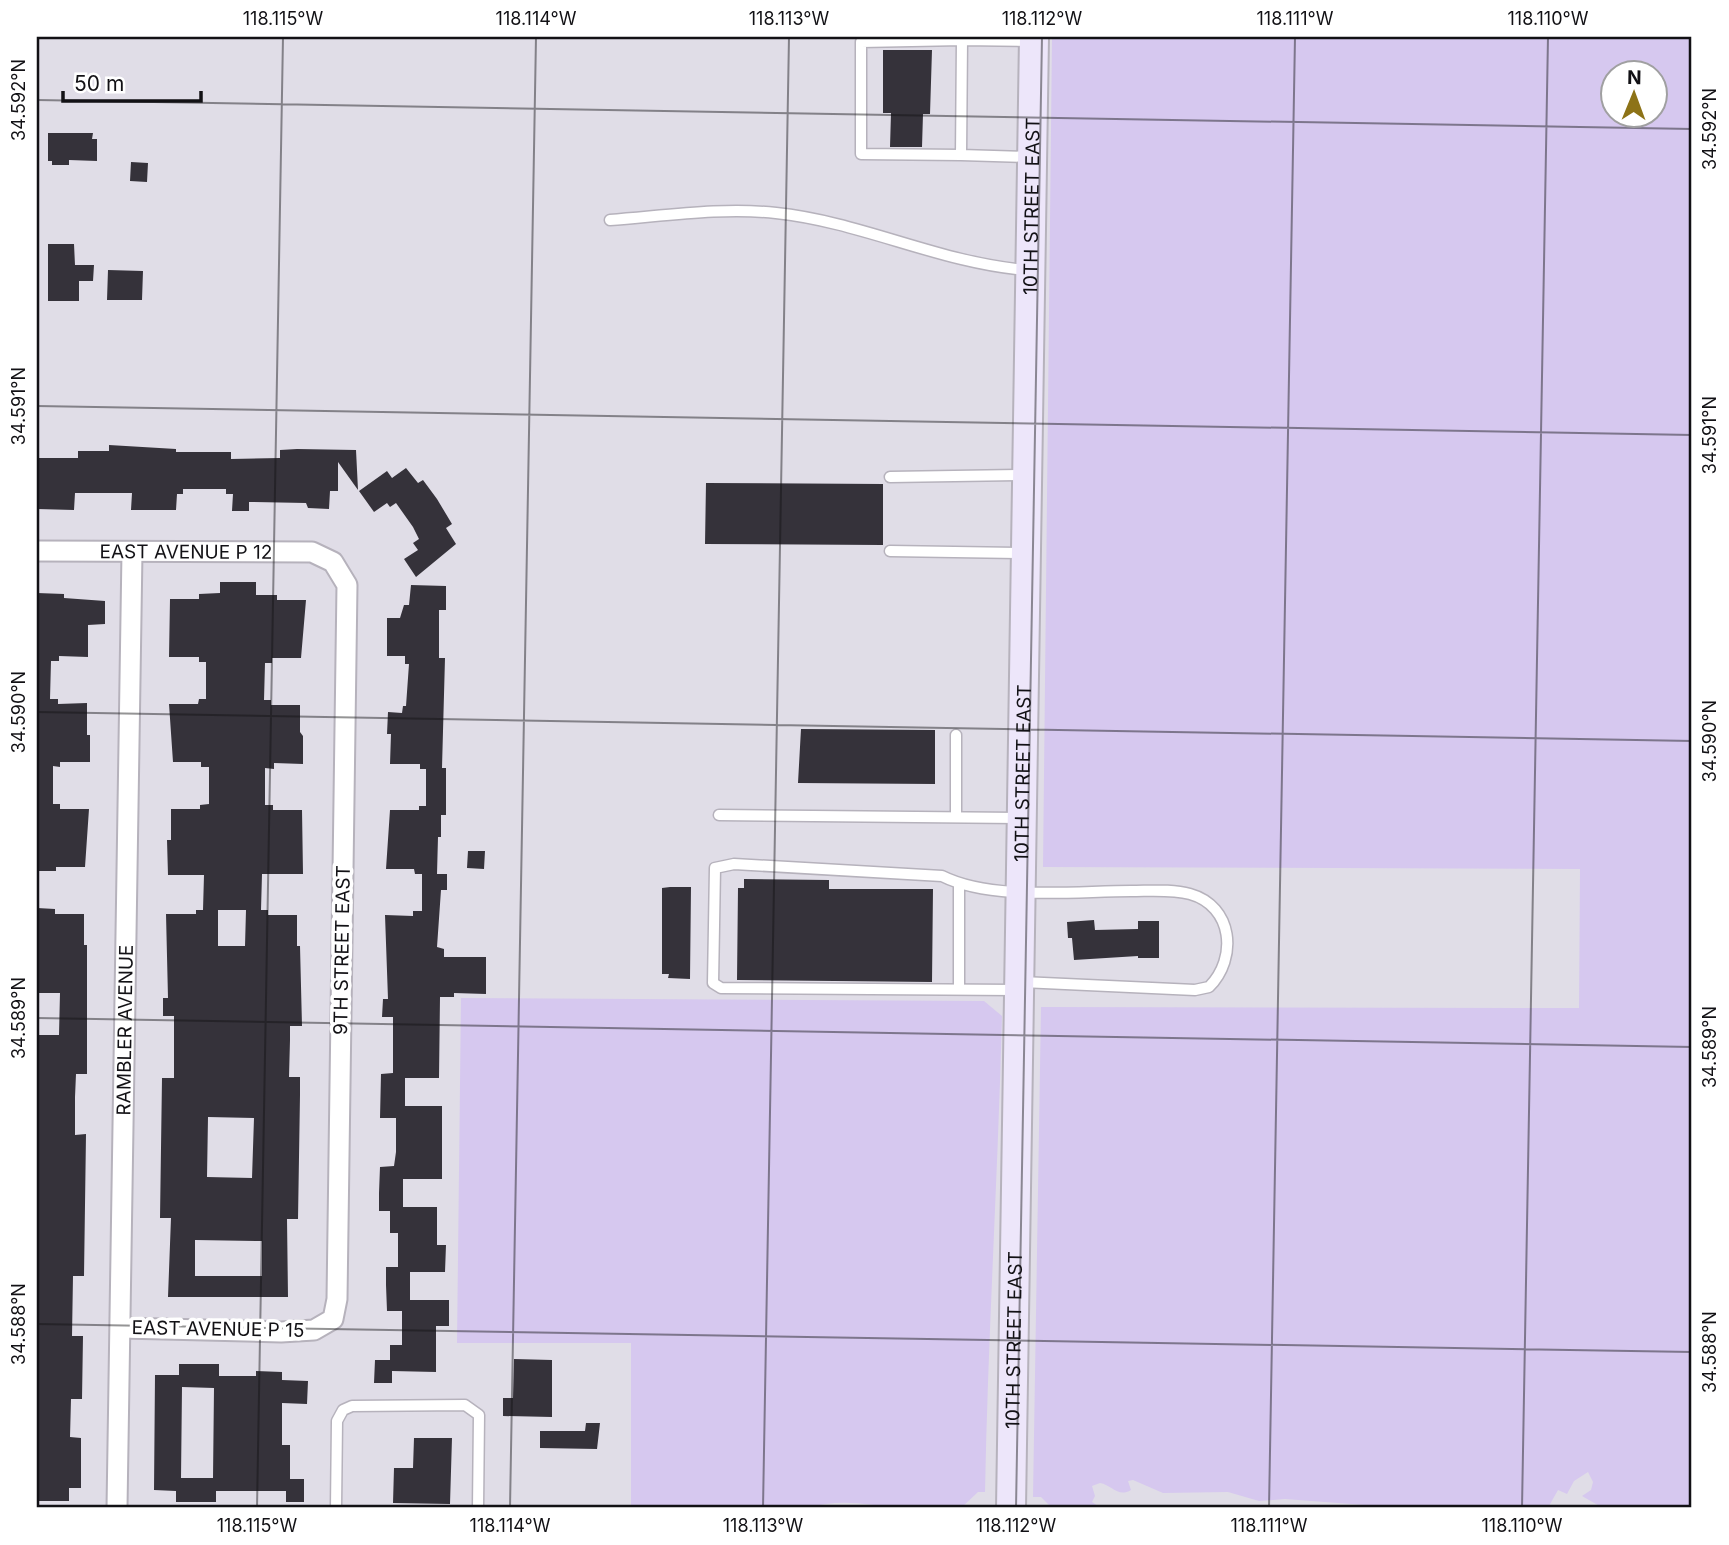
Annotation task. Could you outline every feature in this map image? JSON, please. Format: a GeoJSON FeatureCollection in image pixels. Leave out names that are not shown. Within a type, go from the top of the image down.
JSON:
{"type":"FeatureCollection","features":[{"type":"Feature","properties":{"kind":"main road","name":"10TH STREET EAST"},"geometry":{"type":"LineString","coordinates":[[1011,1508],[1034,39]]}},
{"type":"Feature","properties":{"kind":"street","name":"EAST AVENUE P 12"},"geometry":{"type":"LineString","coordinates":[[37,551],[312,552],[334,562]]}},
{"type":"Feature","properties":{"kind":"street","name":"RAMBLER AVENUE"},"geometry":{"type":"LineString","coordinates":[[117,1508],[132,552]]}},
{"type":"Feature","properties":{"kind":"street","name":"9TH STREET EAST"},"geometry":{"type":"LineString","coordinates":[[314,1330],[333,1319],[337,1299],[347,585],[334,562]]}},
{"type":"Feature","properties":{"kind":"street","name":"EAST AVENUE P 15"},"geometry":{"type":"LineString","coordinates":[[121,1328],[314,1330]]}},
{"type":"Feature","properties":{"kind":"lane"},"geometry":{"type":"LineString","coordinates":[[1032,157],[861,154],[861,42],[1034,39]]}},
{"type":"Feature","properties":{"kind":"lane"},"geometry":{"type":"LineString","coordinates":[[961,155],[962,40]]}},
{"type":"Feature","properties":{"kind":"lane"},"geometry":{"type":"LineString","coordinates":[[610,220],[775,213],[831,223],[987,267],[1031,270]]}},
{"type":"Feature","properties":{"kind":"lane"},"geometry":{"type":"LineString","coordinates":[[890,477],[1027,475]]}},
{"type":"Feature","properties":{"kind":"lane"},"geometry":{"type":"LineString","coordinates":[[890,551],[1026,553]]}},
{"type":"Feature","properties":{"kind":"lane"},"geometry":{"type":"LineString","coordinates":[[956,735],[956,816]]}},
{"type":"Feature","properties":{"kind":"lane"},"geometry":{"type":"LineString","coordinates":[[719,816],[1021,818]]}},
{"type":"Feature","properties":{"kind":"lane"},"geometry":{"type":"LineString","coordinates":[[734,864],[942,876],[959,884],[1019,891],[1164,891],[1190,894],[1213,905],[1224,923],[1228,944],[1217,979],[1209,987],[1195,990],[1018,986],[959,989],[721,988],[713,983],[715,868],[734,864]]}},
{"type":"Feature","properties":{"kind":"lane"},"geometry":{"type":"LineString","coordinates":[[959,884],[959,989]]}},
{"type":"Feature","properties":{"kind":"lane"},"geometry":{"type":"LineString","coordinates":[[336,1508],[337,1421],[343,1410],[352,1406],[466,1405],[479,1415],[478,1508]]}},
{"type":"Feature","properties":{"kind":"shaded area"},"geometry":{"type":"Polygon","coordinates":[[[1052,37],[1692,37],[1692,1508],[1603,1508],[1582,1496],[1591,1490],[1593,1482],[1588,1472],[1574,1481],[1567,1494],[1558,1490],[1549,1506],[1540,1508],[1404,1508],[1285,1499],[1259,1501],[1228,1492],[1163,1493],[1133,1480],[1128,1481],[1131,1490],[1122,1493],[1100,1483],[1092,1486],[1095,1496],[1092,1502],[1101,1508],[1052,1508],[1041,1497],[1033,1497],[1041,1007],[1579,1008],[1580,869],[1043,867],[1052,37]]]}},
{"type":"Feature","properties":{"kind":"shaded area"},"geometry":{"type":"Polygon","coordinates":[[[461,998],[984,1001],[1002,1016],[985,1492],[978,1492],[961,1508],[908,1509],[831,1503],[808,1508],[631,1508],[631,1343],[457,1343],[461,998]]]}},
{"type":"Feature","properties":{"kind":"building"},"geometry":{"type":"Polygon","coordinates":[[[883,50],[932,50],[930,114],[923,114],[922,147],[890,147],[891,113],[883,113],[883,50]]]}},
{"type":"Feature","properties":{"kind":"building"},"geometry":{"type":"Polygon","coordinates":[[[48,133],[93,133],[92,139],[97,139],[97,161],[69,160],[69,165],[52,165],[52,161],[48,161],[48,133]]]}},
{"type":"Feature","properties":{"kind":"building"},"geometry":{"type":"Polygon","coordinates":[[[131,162],[148,163],[147,182],[130,181],[131,162]]]}},
{"type":"Feature","properties":{"kind":"building"},"geometry":{"type":"Polygon","coordinates":[[[48,244],[74,244],[75,265],[94,265],[93,281],[79,281],[79,301],[48,301],[48,244]]]}},
{"type":"Feature","properties":{"kind":"building"},"geometry":{"type":"Polygon","coordinates":[[[108,270],[143,271],[142,300],[107,300],[108,270]]]}},
{"type":"Feature","properties":{"kind":"building"},"geometry":{"type":"Polygon","coordinates":[[[109,445],[176,449],[176,452],[231,452],[231,459],[280,458],[280,450],[356,450],[358,490],[338,462],[338,491],[330,491],[329,509],[308,508],[306,503],[249,502],[249,511],[232,511],[233,494],[226,494],[226,489],[183,489],[183,494],[177,494],[176,510],[131,510],[132,493],[75,493],[74,510],[37,509],[37,458],[78,458],[78,451],[109,451],[109,445]]]}},
{"type":"Feature","properties":{"kind":"building"},"geometry":{"type":"Polygon","coordinates":[[[406,468],[418,483],[423,480],[437,499],[452,524],[446,528],[456,544],[416,577],[404,559],[418,550],[413,543],[419,539],[413,527],[396,503],[390,507],[387,503],[374,512],[359,491],[387,471],[392,478],[406,468]]]}},
{"type":"Feature","properties":{"kind":"building"},"geometry":{"type":"Polygon","coordinates":[[[706,483],[883,484],[883,545],[705,544],[706,483]]]}},
{"type":"Feature","properties":{"kind":"building"},"geometry":{"type":"Polygon","coordinates":[[[220,582],[256,582],[256,595],[277,595],[277,600],[306,600],[301,658],[272,658],[272,663],[265,663],[264,700],[271,700],[271,705],[300,705],[300,732],[303,736],[303,764],[274,763],[274,769],[265,768],[265,805],[273,805],[273,810],[302,810],[303,874],[262,874],[261,910],[268,910],[268,915],[297,915],[297,946],[300,946],[302,1026],[290,1026],[289,1077],[300,1077],[298,1219],[287,1219],[288,1297],[168,1297],[171,1218],[160,1218],[162,1078],[174,1078],[174,1016],[163,1016],[163,998],[168,998],[166,914],[196,914],[196,910],[203,910],[204,875],[168,875],[167,840],[171,840],[171,809],[200,809],[200,805],[209,804],[209,767],[201,767],[201,762],[173,762],[169,704],[198,704],[199,699],[206,699],[206,662],[199,662],[199,657],[169,657],[170,599],[199,599],[199,594],[220,593],[220,582]],[[218,910],[218,946],[245,946],[246,910],[218,910]],[[208,1117],[207,1177],[252,1178],[254,1118],[208,1117]],[[195,1240],[195,1276],[262,1276],[262,1241],[195,1240]]]}},
{"type":"Feature","properties":{"kind":"building"},"geometry":{"type":"Polygon","coordinates":[[[411,585],[446,586],[446,610],[439,610],[439,658],[445,658],[442,768],[446,768],[446,815],[441,815],[437,874],[447,874],[447,890],[441,890],[437,947],[444,949],[444,957],[486,957],[486,994],[454,993],[454,997],[440,997],[439,1078],[405,1078],[405,1106],[442,1106],[442,1179],[403,1179],[403,1207],[437,1207],[437,1245],[446,1245],[445,1272],[410,1272],[410,1300],[449,1300],[449,1326],[436,1326],[436,1372],[392,1371],[392,1383],[374,1383],[375,1360],[390,1360],[390,1345],[402,1345],[402,1311],[387,1311],[386,1285],[386,1267],[398,1267],[398,1233],[390,1233],[390,1211],[379,1211],[379,1193],[380,1167],[394,1166],[396,1152],[396,1118],[380,1118],[381,1074],[393,1073],[393,1017],[382,1017],[383,999],[388,999],[385,915],[413,916],[413,911],[422,911],[422,874],[415,874],[414,869],[386,869],[390,810],[419,810],[419,806],[426,806],[426,769],[420,769],[420,764],[390,764],[391,734],[387,734],[388,712],[402,713],[403,706],[406,706],[409,664],[405,664],[405,656],[387,656],[387,618],[400,618],[404,605],[409,605],[411,585]]]}},
{"type":"Feature","properties":{"kind":"building"},"geometry":{"type":"Polygon","coordinates":[[[37,593],[64,594],[64,598],[105,601],[105,624],[88,625],[88,657],[59,656],[59,661],[51,661],[50,699],[58,699],[58,704],[87,703],[87,735],[90,735],[90,762],[60,762],[60,767],[53,766],[53,804],[60,804],[60,809],[89,809],[85,867],[56,867],[56,871],[37,871],[37,593]]]}},
{"type":"Feature","properties":{"kind":"building"},"geometry":{"type":"Polygon","coordinates":[[[801,729],[935,730],[935,784],[798,783],[801,729]]]}},
{"type":"Feature","properties":{"kind":"building"},"geometry":{"type":"Polygon","coordinates":[[[468,851],[485,851],[484,869],[467,868],[468,851]]]}},
{"type":"Feature","properties":{"kind":"building"},"geometry":{"type":"Polygon","coordinates":[[[744,879],[829,880],[829,889],[933,889],[932,982],[737,980],[738,888],[744,888],[744,879]]]}},
{"type":"Feature","properties":{"kind":"building"},"geometry":{"type":"Polygon","coordinates":[[[691,887],[690,979],[668,978],[669,974],[662,974],[662,888],[691,887]]]}},
{"type":"Feature","properties":{"kind":"building"},"geometry":{"type":"Polygon","coordinates":[[[37,908],[55,909],[55,914],[84,914],[84,945],[87,945],[87,1074],[76,1074],[75,1097],[75,1135],[86,1134],[84,1276],[73,1276],[72,1336],[83,1336],[82,1399],[71,1399],[70,1437],[81,1438],[81,1488],[69,1488],[69,1501],[37,1501],[37,1035],[59,1035],[60,993],[37,993],[37,908]]]}},
{"type":"Feature","properties":{"kind":"building"},"geometry":{"type":"Polygon","coordinates":[[[1094,920],[1095,930],[1138,929],[1138,921],[1159,921],[1159,958],[1138,956],[1074,960],[1067,922],[1094,920]]]}},
{"type":"Feature","properties":{"kind":"building"},"geometry":{"type":"Polygon","coordinates":[[[514,1359],[552,1360],[552,1417],[503,1416],[503,1398],[513,1398],[514,1359]]]}},
{"type":"Feature","properties":{"kind":"building"},"geometry":{"type":"Polygon","coordinates":[[[179,1364],[219,1364],[219,1376],[256,1376],[256,1371],[282,1372],[282,1380],[308,1381],[307,1404],[282,1403],[282,1445],[290,1445],[290,1479],[304,1479],[304,1502],[286,1502],[286,1491],[216,1491],[216,1502],[176,1502],[176,1491],[154,1490],[155,1375],[179,1375],[179,1364]],[[182,1387],[181,1478],[213,1478],[214,1388],[182,1387]]]}},
{"type":"Feature","properties":{"kind":"building"},"geometry":{"type":"Polygon","coordinates":[[[586,1423],[600,1423],[597,1449],[540,1448],[540,1431],[585,1431],[586,1423]]]}},
{"type":"Feature","properties":{"kind":"building"},"geometry":{"type":"Polygon","coordinates":[[[414,1438],[452,1438],[450,1504],[393,1503],[394,1468],[413,1468],[414,1438]]]}}]}
